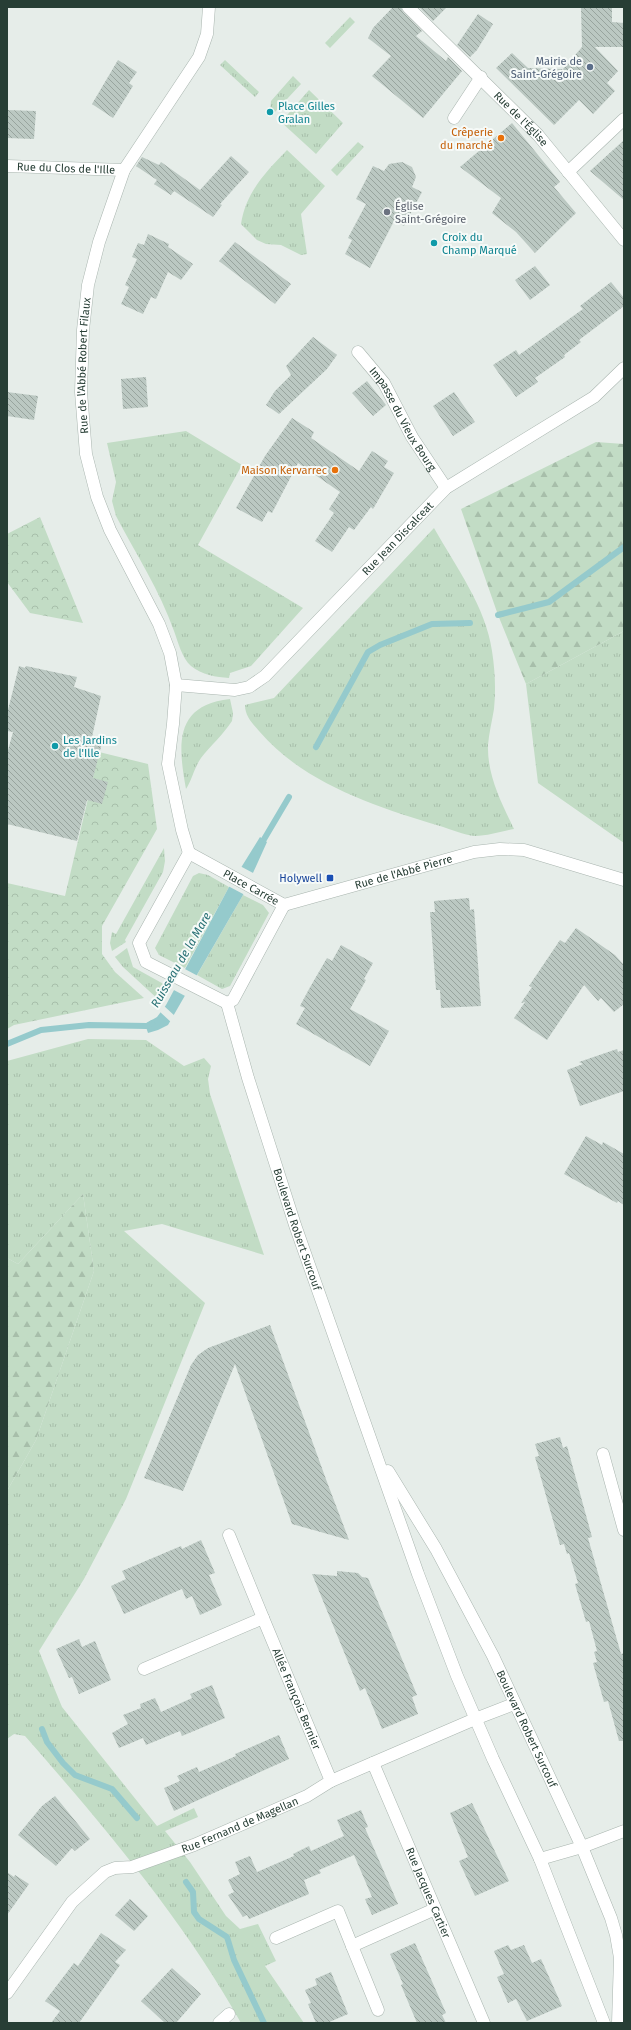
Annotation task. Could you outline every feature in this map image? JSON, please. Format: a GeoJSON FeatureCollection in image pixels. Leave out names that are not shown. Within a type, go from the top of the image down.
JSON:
{"type":"FeatureCollection","features":[{"type":"Feature","properties":{"kind":"street","name":"Rue de l'Abbé Robert Filaux"},"geometry":{"type":"LineString","coordinates":[[189,853],[168,764],[176,685],[170,653],[162,631],[110,530],[97,497],[86,454],[81,392],[83,330],[88,285],[99,242],[124,170],[199,57],[207,34],[208,7]]}},
{"type":"Feature","properties":{"kind":"street","name":"Rue de l'Église"},"geometry":{"type":"LineString","coordinates":[[408,7],[481,77],[538,135],[624,240]]}},
{"type":"Feature","properties":{"kind":"street"},"geometry":{"type":"LineString","coordinates":[[454,118],[481,77]]}},
{"type":"Feature","properties":{"kind":"street"},"geometry":{"type":"LineString","coordinates":[[568,172],[624,119]]}},
{"type":"Feature","properties":{"kind":"street","name":"Rue du Clos de l'Ille"},"geometry":{"type":"LineString","coordinates":[[7,166],[124,170]]}},
{"type":"Feature","properties":{"kind":"street","name":"Impasse du Vieux Bourg"},"geometry":{"type":"LineString","coordinates":[[358,352],[384,383],[412,436],[446,488]]}},
{"type":"Feature","properties":{"kind":"street","name":"Rue Jean Discalceat"},"geometry":{"type":"LineString","coordinates":[[176,685],[234,690],[249,687],[265,676],[446,488],[594,397],[624,368]]}},
{"type":"Feature","properties":{"kind":"street","name":"Rue de l'Abbé Pierre"},"geometry":{"type":"LineString","coordinates":[[284,905],[474,852],[500,849],[524,850],[624,880]]}},
{"type":"Feature","properties":{"kind":"street"},"geometry":{"type":"LineString","coordinates":[[189,853],[139,943],[146,962],[208,995],[227,1003]]}},
{"type":"Feature","properties":{"kind":"street","name":"Place Carrée"},"geometry":{"type":"LineString","coordinates":[[189,853],[284,905],[233,1000],[227,1003]]}},
{"type":"Feature","properties":{"kind":"street","name":"Boulevard Robert Surcouf"},"geometry":{"type":"LineString","coordinates":[[227,1003],[248,1078],[295,1225],[377,1453],[421,1582],[457,1676],[475,1718],[540,1859],[604,2023]]}},
{"type":"Feature","properties":{"kind":"street","name":"Boulevard Robert Surcouf"},"geometry":{"type":"LineString","coordinates":[[377,1453],[436,1549],[494,1656],[514,1704],[582,1847],[611,1918],[617,1943],[620,1958],[618,2023]]}},
{"type":"Feature","properties":{"kind":"street"},"geometry":{"type":"LineString","coordinates":[[603,1454],[624,1530]]}},
{"type":"Feature","properties":{"kind":"street","name":"Allée François Bernier"},"geometry":{"type":"LineString","coordinates":[[229,1535],[331,1781]]}},
{"type":"Feature","properties":{"kind":"street"},"geometry":{"type":"LineString","coordinates":[[144,1670],[263,1618]]}},
{"type":"Feature","properties":{"kind":"street","name":"Rue Fernand de Magellan"},"geometry":{"type":"LineString","coordinates":[[7,1993],[72,1902],[105,1872],[115,1868],[132,1867],[194,1845],[307,1796],[331,1781],[475,1718],[514,1704]]}},
{"type":"Feature","properties":{"kind":"street","name":"Rue Jacques Cartier"},"geometry":{"type":"LineString","coordinates":[[373,1763],[484,2023]]}},
{"type":"Feature","properties":{"kind":"street"},"geometry":{"type":"LineString","coordinates":[[540,1859],[582,1847],[624,1831]]}},
{"type":"Feature","properties":{"kind":"street"},"geometry":{"type":"LineString","coordinates":[[352,1946],[435,1909]]}},
{"type":"Feature","properties":{"kind":"street"},"geometry":{"type":"LineString","coordinates":[[276,1938],[338,1911],[378,2010]]}},
{"type":"Feature","properties":{"kind":"street"},"geometry":{"type":"LineString","coordinates":[[219,2023],[229,2014]]}},
{"type":"Feature","properties":{"kind":"green space"},"geometry":{"type":"Polygon","coordinates":[[[350,17],[355,22],[330,48],[325,43],[350,17]]]}},
{"type":"Feature","properties":{"kind":"green space"},"geometry":{"type":"Polygon","coordinates":[[[225,60],[259,92],[255,97],[220,65],[225,60]]]}},
{"type":"Feature","properties":{"kind":"green space"},"geometry":{"type":"Polygon","coordinates":[[[293,76],[301,84],[273,114],[270,112],[271,101],[293,76]]]}},
{"type":"Feature","properties":{"kind":"green space"},"geometry":{"type":"Polygon","coordinates":[[[309,90],[343,123],[316,154],[281,122],[309,90]]]}},
{"type":"Feature","properties":{"kind":"green space"},"geometry":{"type":"Polygon","coordinates":[[[358,142],[364,147],[337,176],[331,170],[358,142]]]}},
{"type":"Feature","properties":{"kind":"green space"},"geometry":{"type":"Polygon","coordinates":[[[287,150],[325,186],[301,214],[307,254],[301,255],[281,245],[266,244],[257,240],[241,224],[247,202],[252,193],[264,175],[287,150]]]}},
{"type":"Feature","properties":{"kind":"green space"},"geometry":{"type":"Polygon","coordinates":[[[186,431],[242,465],[198,545],[303,608],[251,666],[230,673],[229,678],[200,672],[191,666],[185,659],[162,602],[116,516],[112,501],[116,482],[107,443],[186,431]]]}},
{"type":"Feature","properties":{"kind":"green space"},"geometry":{"type":"Polygon","coordinates":[[[596,442],[624,444],[624,631],[526,684],[498,615],[461,509],[596,442]]]}},
{"type":"Feature","properties":{"kind":"green space"},"geometry":{"type":"Polygon","coordinates":[[[40,517],[83,623],[30,613],[7,582],[7,534],[40,517]]]}},
{"type":"Feature","properties":{"kind":"green space"},"geometry":{"type":"Polygon","coordinates":[[[434,528],[477,603],[489,635],[493,658],[495,687],[494,709],[488,745],[488,756],[492,778],[504,809],[514,829],[475,836],[391,810],[342,791],[297,765],[277,749],[259,731],[246,713],[245,705],[274,698],[434,528]]]}},
{"type":"Feature","properties":{"kind":"green space"},"geometry":{"type":"Polygon","coordinates":[[[624,631],[624,843],[538,783],[526,684],[624,631]]]}},
{"type":"Feature","properties":{"kind":"green space"},"geometry":{"type":"Polygon","coordinates":[[[230,699],[233,713],[232,721],[201,758],[186,789],[183,773],[182,743],[184,730],[189,719],[198,709],[212,703],[230,699]]]}},
{"type":"Feature","properties":{"kind":"green space"},"geometry":{"type":"Polygon","coordinates":[[[99,752],[148,764],[157,829],[102,926],[102,954],[115,972],[144,998],[14,1025],[7,1029],[7,883],[65,896],[99,752]]]}},
{"type":"Feature","properties":{"kind":"green space"},"geometry":{"type":"Polygon","coordinates":[[[164,848],[165,861],[163,872],[125,940],[126,942],[112,951],[110,943],[112,932],[116,934],[164,848]]]}},
{"type":"Feature","properties":{"kind":"green space"},"geometry":{"type":"Polygon","coordinates":[[[199,873],[208,875],[229,887],[185,968],[159,955],[155,948],[193,876],[199,873]]]}},
{"type":"Feature","properties":{"kind":"green space"},"geometry":{"type":"Polygon","coordinates":[[[243,895],[263,905],[269,913],[230,986],[222,989],[197,975],[243,895]]]}},
{"type":"Feature","properties":{"kind":"green space"},"geometry":{"type":"Polygon","coordinates":[[[127,948],[133,967],[169,987],[160,1001],[123,967],[115,957],[127,948]]]}},
{"type":"Feature","properties":{"kind":"green space"},"geometry":{"type":"Polygon","coordinates":[[[88,1039],[146,1040],[184,1066],[204,1058],[211,1066],[208,1079],[210,1094],[264,1255],[162,1224],[124,1231],[205,1303],[126,1499],[84,1579],[39,1651],[62,1707],[157,1826],[194,1808],[198,1817],[165,1831],[190,1862],[226,1916],[240,1929],[258,1924],[276,1961],[265,1966],[304,2023],[241,2023],[219,1985],[194,1947],[168,1910],[112,1838],[25,1736],[14,1734],[7,1739],[7,1491],[36,1440],[94,1271],[83,1194],[18,1264],[7,1258],[7,1061],[88,1039]]]}},
{"type":"Feature","properties":{"kind":"green space"},"geometry":{"type":"Polygon","coordinates":[[[83,1194],[94,1271],[36,1440],[7,1491],[7,1258],[18,1264],[83,1194]]]}},
{"type":"Feature","properties":{"kind":"water","name":"Ruisseau de la Mare"},"geometry":{"type":"Polygon","coordinates":[[[260,837],[267,842],[243,895],[168,1025],[148,1033],[145,1024],[157,1017],[166,1005],[229,887],[260,837]]]}},
{"type":"Feature","properties":{"kind":"pier"},"geometry":{"type":"Polygon","coordinates":[[[240,866],[255,874],[245,895],[228,886],[240,866]]]}},
{"type":"Feature","properties":{"kind":"pier"},"geometry":{"type":"Polygon","coordinates":[[[183,968],[198,976],[187,997],[172,989],[183,968]]]}},
{"type":"Feature","properties":{"kind":"pier"},"geometry":{"type":"Polygon","coordinates":[[[163,1005],[176,1017],[172,1023],[159,1011],[163,1005]]]}},
{"type":"Feature","properties":{"kind":"building"},"geometry":{"type":"Polygon","coordinates":[[[393,7],[401,7],[403,12],[422,31],[416,36],[446,61],[448,57],[462,71],[423,118],[372,76],[391,56],[368,38],[373,28],[393,7]]]}},
{"type":"Feature","properties":{"kind":"building"},"geometry":{"type":"Polygon","coordinates":[[[419,7],[447,7],[433,21],[419,7]]]}},
{"type":"Feature","properties":{"kind":"building","name":"Mairie de Saint-Grégoire"},"geometry":{"type":"Polygon","coordinates":[[[581,7],[612,7],[612,22],[624,23],[624,47],[595,47],[618,71],[607,83],[615,91],[593,114],[579,100],[554,125],[496,68],[512,53],[528,68],[563,69],[582,47],[581,7]]]}},
{"type":"Feature","properties":{"kind":"building"},"geometry":{"type":"Polygon","coordinates":[[[478,14],[493,24],[477,50],[470,57],[457,45],[478,14]]]}},
{"type":"Feature","properties":{"kind":"building"},"geometry":{"type":"Polygon","coordinates":[[[118,60],[137,72],[129,83],[133,86],[113,118],[92,104],[118,60]]]}},
{"type":"Feature","properties":{"kind":"building"},"geometry":{"type":"Polygon","coordinates":[[[7,110],[36,111],[34,139],[7,138],[7,110]]]}},
{"type":"Feature","properties":{"kind":"building"},"geometry":{"type":"Polygon","coordinates":[[[512,123],[560,182],[554,187],[576,213],[535,253],[516,232],[492,213],[501,198],[460,167],[512,123]]]}},
{"type":"Feature","properties":{"kind":"building"},"geometry":{"type":"Polygon","coordinates":[[[624,140],[624,200],[590,171],[624,140]]]}},
{"type":"Feature","properties":{"kind":"building"},"geometry":{"type":"Polygon","coordinates":[[[231,156],[249,172],[220,204],[222,205],[213,217],[174,191],[171,195],[154,184],[157,180],[136,166],[142,157],[159,165],[161,162],[200,190],[231,156]]]}},
{"type":"Feature","properties":{"kind":"building","name":"Église Saint-Grégoire"},"geometry":{"type":"Polygon","coordinates":[[[402,162],[412,167],[416,177],[412,187],[422,192],[404,226],[394,221],[370,268],[345,254],[352,240],[348,238],[366,204],[356,199],[373,166],[384,171],[389,164],[402,162]]]}},
{"type":"Feature","properties":{"kind":"building"},"geometry":{"type":"Polygon","coordinates":[[[148,234],[169,244],[168,247],[193,264],[181,280],[168,272],[156,299],[151,297],[143,314],[121,304],[129,287],[125,285],[137,259],[132,257],[138,243],[144,245],[148,234]]]}},
{"type":"Feature","properties":{"kind":"building"},"geometry":{"type":"Polygon","coordinates":[[[235,242],[291,284],[275,304],[219,261],[235,242]]]}},
{"type":"Feature","properties":{"kind":"building"},"geometry":{"type":"Polygon","coordinates":[[[535,266],[550,285],[530,300],[515,280],[535,266]]]}},
{"type":"Feature","properties":{"kind":"building"},"geometry":{"type":"Polygon","coordinates":[[[611,282],[624,298],[624,306],[579,340],[581,342],[564,355],[565,357],[535,378],[538,382],[516,397],[493,365],[516,350],[519,355],[583,309],[580,306],[611,282]]]}},
{"type":"Feature","properties":{"kind":"building"},"geometry":{"type":"Polygon","coordinates":[[[313,337],[337,355],[327,369],[279,414],[266,405],[275,391],[291,375],[286,366],[313,337]]]}},
{"type":"Feature","properties":{"kind":"building"},"geometry":{"type":"Polygon","coordinates":[[[146,377],[148,407],[123,409],[121,379],[146,377]]]}},
{"type":"Feature","properties":{"kind":"building"},"geometry":{"type":"Polygon","coordinates":[[[367,381],[386,405],[373,416],[352,393],[367,381]]]}},
{"type":"Feature","properties":{"kind":"building"},"geometry":{"type":"Polygon","coordinates":[[[7,392],[38,396],[34,420],[7,416],[7,392]]]}},
{"type":"Feature","properties":{"kind":"building"},"geometry":{"type":"Polygon","coordinates":[[[454,392],[475,422],[453,436],[433,406],[454,392]]]}},
{"type":"Feature","properties":{"kind":"building"},"geometry":{"type":"Polygon","coordinates":[[[292,418],[314,432],[311,438],[359,471],[372,451],[388,461],[384,467],[394,473],[373,509],[371,507],[354,530],[349,527],[332,552],[315,541],[334,513],[329,509],[340,492],[298,463],[272,513],[268,511],[262,522],[236,508],[265,456],[292,418]]]}},
{"type":"Feature","properties":{"kind":"building","name":"Les Jardins de l'Ille"},"geometry":{"type":"Polygon","coordinates":[[[19,666],[25,668],[26,666],[77,677],[74,687],[101,696],[92,737],[103,739],[93,778],[108,782],[102,804],[87,800],[77,841],[7,824],[7,754],[13,732],[7,731],[7,714],[19,666]]]}},
{"type":"Feature","properties":{"kind":"building"},"geometry":{"type":"Polygon","coordinates":[[[469,898],[470,910],[474,909],[481,1006],[441,1008],[440,990],[436,990],[430,912],[435,912],[434,901],[469,898]]]}},
{"type":"Feature","properties":{"kind":"building"},"geometry":{"type":"Polygon","coordinates":[[[576,928],[615,955],[624,965],[624,1004],[614,1012],[601,998],[598,1001],[584,985],[547,1040],[514,1018],[525,1002],[521,1003],[532,987],[529,986],[560,940],[565,943],[576,928]]]}},
{"type":"Feature","properties":{"kind":"building"},"geometry":{"type":"Polygon","coordinates":[[[341,945],[373,963],[364,979],[366,980],[350,1009],[389,1031],[370,1066],[296,1024],[305,1008],[300,1006],[309,989],[327,958],[332,961],[341,945]]]}},
{"type":"Feature","properties":{"kind":"building"},"geometry":{"type":"Polygon","coordinates":[[[617,1049],[618,1052],[624,1050],[624,1091],[580,1106],[567,1070],[583,1064],[579,1062],[617,1049]]]}},
{"type":"Feature","properties":{"kind":"building"},"geometry":{"type":"Polygon","coordinates":[[[586,1136],[602,1145],[603,1142],[624,1154],[624,1205],[618,1201],[617,1203],[564,1174],[586,1136]]]}},
{"type":"Feature","properties":{"kind":"building"},"geometry":{"type":"Polygon","coordinates":[[[270,1325],[349,1540],[292,1524],[235,1364],[183,1491],[144,1478],[191,1365],[198,1355],[208,1348],[270,1325]]]}},
{"type":"Feature","properties":{"kind":"building"},"geometry":{"type":"Polygon","coordinates":[[[560,1437],[563,1448],[567,1446],[592,1537],[588,1538],[621,1654],[624,1653],[624,1741],[619,1741],[608,1701],[604,1702],[593,1663],[597,1662],[594,1652],[597,1651],[589,1621],[586,1622],[575,1584],[578,1583],[569,1553],[567,1554],[564,1544],[560,1545],[535,1457],[539,1456],[535,1444],[560,1437]]]}},
{"type":"Feature","properties":{"kind":"building"},"geometry":{"type":"Polygon","coordinates":[[[201,1540],[215,1573],[209,1575],[222,1605],[200,1615],[192,1596],[186,1599],[182,1589],[124,1614],[111,1586],[126,1579],[122,1571],[181,1546],[182,1549],[201,1540]]]}},
{"type":"Feature","properties":{"kind":"building"},"geometry":{"type":"Polygon","coordinates":[[[337,1571],[358,1573],[362,1577],[368,1578],[417,1695],[412,1697],[418,1714],[382,1729],[365,1688],[360,1691],[312,1574],[337,1576],[337,1571]]]}},
{"type":"Feature","properties":{"kind":"building"},"geometry":{"type":"Polygon","coordinates":[[[79,1639],[82,1647],[95,1641],[111,1680],[79,1694],[72,1677],[69,1678],[56,1649],[79,1639]]]}},
{"type":"Feature","properties":{"kind":"building"},"geometry":{"type":"Polygon","coordinates":[[[212,1685],[225,1718],[182,1736],[180,1731],[146,1745],[143,1738],[119,1748],[112,1733],[128,1724],[123,1715],[141,1708],[140,1704],[155,1698],[161,1712],[192,1698],[190,1694],[212,1685]]]}},
{"type":"Feature","properties":{"kind":"building"},"geometry":{"type":"Polygon","coordinates":[[[279,1735],[289,1759],[174,1811],[164,1788],[180,1781],[177,1776],[197,1767],[199,1772],[236,1756],[235,1754],[279,1735]]]}},
{"type":"Feature","properties":{"kind":"building"},"geometry":{"type":"Polygon","coordinates":[[[55,1796],[90,1839],[75,1851],[72,1848],[56,1866],[18,1835],[42,1806],[55,1796]]]}},
{"type":"Feature","properties":{"kind":"building"},"geometry":{"type":"Polygon","coordinates":[[[472,1803],[509,1881],[475,1896],[459,1861],[468,1857],[450,1813],[472,1803]]]}},
{"type":"Feature","properties":{"kind":"building"},"geometry":{"type":"Polygon","coordinates":[[[361,1810],[368,1827],[365,1828],[398,1904],[372,1915],[365,1899],[372,1897],[354,1855],[319,1870],[321,1873],[304,1880],[309,1894],[249,1919],[247,1915],[243,1917],[228,1895],[234,1892],[228,1880],[240,1874],[235,1862],[250,1856],[257,1872],[294,1856],[293,1854],[309,1846],[311,1851],[344,1836],[337,1820],[361,1810]]]}},
{"type":"Feature","properties":{"kind":"building"},"geometry":{"type":"Polygon","coordinates":[[[7,1872],[29,1884],[7,1915],[7,1872]]]}},
{"type":"Feature","properties":{"kind":"building"},"geometry":{"type":"Polygon","coordinates":[[[130,1899],[148,1916],[134,1931],[115,1915],[130,1899]]]}},
{"type":"Feature","properties":{"kind":"building"},"geometry":{"type":"Polygon","coordinates":[[[101,1933],[126,1950],[115,1962],[120,1965],[79,2023],[51,2023],[60,2011],[45,2001],[74,1963],[78,1966],[101,1933]]]}},
{"type":"Feature","properties":{"kind":"building"},"geometry":{"type":"Polygon","coordinates":[[[415,1943],[446,2013],[442,2015],[446,2023],[417,2023],[401,1985],[403,1984],[390,1954],[415,1943]]]}},
{"type":"Feature","properties":{"kind":"building"},"geometry":{"type":"Polygon","coordinates":[[[508,1945],[511,1950],[524,1945],[532,1963],[541,1959],[562,2006],[527,2021],[516,1999],[508,2003],[497,1977],[504,1974],[494,1951],[508,1945]]]}},
{"type":"Feature","properties":{"kind":"building"},"geometry":{"type":"Polygon","coordinates":[[[172,1968],[201,1994],[176,2023],[165,2023],[141,2001],[172,1968]]]}},
{"type":"Feature","properties":{"kind":"building"},"geometry":{"type":"Polygon","coordinates":[[[331,1972],[348,2014],[327,2023],[316,2023],[308,2004],[311,2003],[305,1990],[317,1985],[315,1979],[331,1972]]]}},
{"type":"Feature","properties":{"kind":"waterway","name":"Ruisseau de la Mare"},"geometry":{"type":"LineString","coordinates":[[498,615],[549,602],[624,547]]}},
{"type":"Feature","properties":{"kind":"waterway","name":"Ruisseau de la Mare"},"geometry":{"type":"LineString","coordinates":[[316,747],[368,652],[380,645],[432,624],[470,623]]}},
{"type":"Feature","properties":{"kind":"waterway","name":"Ruisseau de la Mare"},"geometry":{"type":"LineString","coordinates":[[260,846],[289,797]]}},
{"type":"Feature","properties":{"kind":"waterway","name":"Ruisseau de la Mare"},"geometry":{"type":"LineString","coordinates":[[7,1044],[41,1030],[89,1025],[147,1026],[152,1023]]}},
{"type":"Feature","properties":{"kind":"waterway"},"geometry":{"type":"LineString","coordinates":[[42,1729],[47,1742],[63,1763],[75,1775],[112,1789],[137,1818]]}},
{"type":"Feature","properties":{"kind":"waterway"},"geometry":{"type":"LineString","coordinates":[[186,1882],[193,1892],[194,1912],[199,1919],[227,1937],[234,1960],[264,2023]]}},
{"type":"Feature","properties":{"kind":"place","name":"Mairie de Saint-Grégoire"},"geometry":{"type":"Point","coordinates":[590,67]}},
{"type":"Feature","properties":{"kind":"place","name":"Place Gilles Gralan"},"geometry":{"type":"Point","coordinates":[270,112]}},
{"type":"Feature","properties":{"kind":"place","name":"Crêperie du marché"},"geometry":{"type":"Point","coordinates":[501,138]}},
{"type":"Feature","properties":{"kind":"place","name":"Église Saint-Grégoire"},"geometry":{"type":"Point","coordinates":[387,212]}},
{"type":"Feature","properties":{"kind":"place","name":"Croix du Champ Marqué"},"geometry":{"type":"Point","coordinates":[434,243]}},
{"type":"Feature","properties":{"kind":"place","name":"Maison Kervarrec"},"geometry":{"type":"Point","coordinates":[335,470]}},
{"type":"Feature","properties":{"kind":"place","name":"Les Jardins de l'Ille"},"geometry":{"type":"Point","coordinates":[55,746]}},
{"type":"Feature","properties":{"kind":"place","name":"Holywell"},"geometry":{"type":"Point","coordinates":[330,878]}}]}
